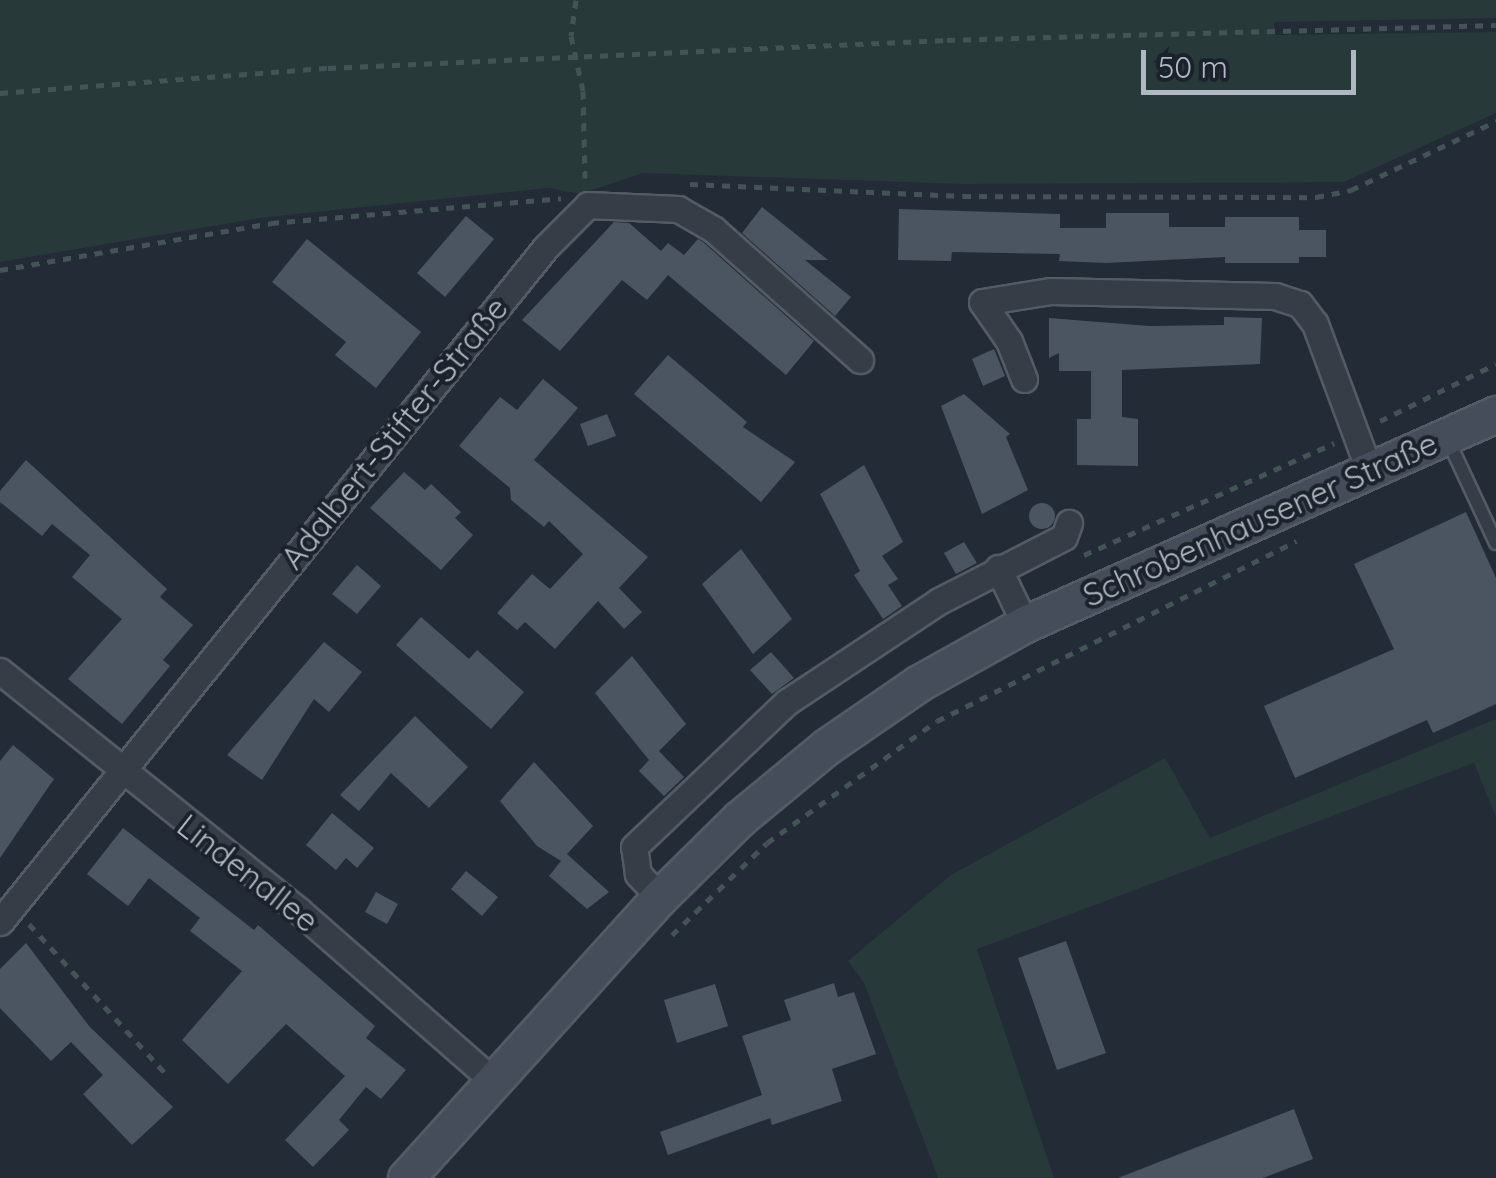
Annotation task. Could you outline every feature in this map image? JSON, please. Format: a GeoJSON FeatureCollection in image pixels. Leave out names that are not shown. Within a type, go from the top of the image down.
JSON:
{"type":"FeatureCollection","features":[{"type":"Feature","properties":{"kind":"main road","name":"Schrobenhausener Straße"},"geometry":{"type":"LineString","coordinates":[[406,1178],[660,897],[739,819],[826,748],[919,683],[1025,624],[1496,414]]}},
{"type":"Feature","properties":{"kind":"street"},"geometry":{"type":"LineString","coordinates":[[588,205],[678,209],[713,229],[860,360]]}},
{"type":"Feature","properties":{"kind":"street","name":"Adalbert-Stifter-Straße"},"geometry":{"type":"LineString","coordinates":[[7,914],[546,247],[588,205]]}},
{"type":"Feature","properties":{"kind":"street"},"geometry":{"type":"LineString","coordinates":[[1024,379],[982,302],[1051,291],[1275,296],[1300,304],[1316,324],[1369,470]]}},
{"type":"Feature","properties":{"kind":"street","name":"Schrobenhausener Straße"},"geometry":{"type":"LineString","coordinates":[[660,897],[638,874],[634,847],[788,702],[998,568],[1064,537],[1069,523]]}},
{"type":"Feature","properties":{"kind":"street"},"geometry":{"type":"LineString","coordinates":[[998,568],[1025,624]]}},
{"type":"Feature","properties":{"kind":"street","name":"Lindenallee"},"geometry":{"type":"LineString","coordinates":[[0,671],[119,772],[298,910],[493,1081]]}},
{"type":"Feature","properties":{"kind":"lane"},"geometry":{"type":"LineString","coordinates":[[1446,436],[1496,543]]}},
{"type":"Feature","properties":{"kind":"path"},"geometry":{"type":"LineString","coordinates":[[0,270],[271,223],[550,195],[588,205],[586,126],[576,59],[576,0]]}},
{"type":"Feature","properties":{"kind":"path"},"geometry":{"type":"LineString","coordinates":[[0,92],[328,68],[947,40],[1496,26]]}},
{"type":"Feature","properties":{"kind":"path"},"geometry":{"type":"LineString","coordinates":[[676,184],[963,196],[1316,197],[1351,190],[1496,120]]}},
{"type":"Feature","properties":{"kind":"path"},"geometry":{"type":"LineString","coordinates":[[662,945],[767,843],[937,721],[1311,534]]}},
{"type":"Feature","properties":{"kind":"path"},"geometry":{"type":"LineString","coordinates":[[7,914],[165,1073]]}},
{"type":"Feature","properties":{"kind":"shaded area"},"geometry":{"type":"Polygon","coordinates":[[[0,0],[1496,0],[1496,18],[1274,22],[1275,35],[1496,32],[1496,113],[1344,182],[963,184],[643,173],[580,194],[548,188],[267,217],[0,262],[0,0]]]}},
{"type":"Feature","properties":{"kind":"shaded area"},"geometry":{"type":"Polygon","coordinates":[[[1496,719],[1496,817],[1474,763],[977,949],[1054,1178],[938,1178],[864,983],[848,961],[951,875],[1165,758],[1210,838],[1496,719]]]}},
{"type":"Feature","properties":{"kind":"building"},"geometry":{"type":"Polygon","coordinates":[[[762,207],[828,260],[805,260],[851,297],[835,316],[742,233],[762,207]]]}},
{"type":"Feature","properties":{"kind":"building"},"geometry":{"type":"Polygon","coordinates":[[[899,209],[1060,214],[1060,228],[1106,228],[1106,213],[1169,213],[1169,227],[1225,227],[1225,217],[1299,217],[1299,230],[1326,230],[1326,257],[1299,257],[1299,263],[1225,263],[1225,257],[1106,263],[1059,261],[1060,254],[952,252],[951,261],[898,260],[899,209]]]}},
{"type":"Feature","properties":{"kind":"building"},"geometry":{"type":"Polygon","coordinates":[[[466,216],[494,239],[445,297],[417,273],[466,216]]]}},
{"type":"Feature","properties":{"kind":"building"},"geometry":{"type":"Polygon","coordinates":[[[614,222],[629,223],[661,251],[668,243],[684,255],[698,239],[814,341],[786,375],[668,275],[647,300],[622,280],[560,351],[522,320],[614,222]]]}},
{"type":"Feature","properties":{"kind":"building"},"geometry":{"type":"Polygon","coordinates":[[[307,239],[421,332],[376,388],[335,355],[346,342],[272,282],[307,239]]]}},
{"type":"Feature","properties":{"kind":"building"},"geometry":{"type":"Polygon","coordinates":[[[1224,317],[1262,318],[1260,364],[1122,370],[1122,417],[1138,419],[1138,466],[1077,465],[1077,419],[1091,419],[1091,371],[1059,371],[1059,353],[1049,358],[1049,318],[1149,326],[1224,325],[1224,317]]]}},
{"type":"Feature","properties":{"kind":"building"},"geometry":{"type":"Polygon","coordinates":[[[994,349],[1005,376],[983,386],[972,359],[994,349]]]}},
{"type":"Feature","properties":{"kind":"building"},"geometry":{"type":"Polygon","coordinates":[[[668,355],[747,422],[743,427],[795,462],[761,502],[634,394],[668,355]]]}},
{"type":"Feature","properties":{"kind":"building"},"geometry":{"type":"Polygon","coordinates":[[[543,379],[578,408],[534,460],[648,557],[619,588],[642,612],[624,629],[598,601],[555,649],[525,622],[517,630],[497,613],[532,574],[550,589],[583,554],[549,521],[544,527],[511,500],[510,488],[459,446],[500,397],[517,410],[543,379]]]}},
{"type":"Feature","properties":{"kind":"building"},"geometry":{"type":"Polygon","coordinates":[[[964,394],[1010,434],[1006,437],[1028,490],[982,514],[941,406],[964,394]]]}},
{"type":"Feature","properties":{"kind":"building"},"geometry":{"type":"Polygon","coordinates":[[[607,414],[616,436],[588,446],[580,424],[607,414]]]}},
{"type":"Feature","properties":{"kind":"building"},"geometry":{"type":"Polygon","coordinates":[[[26,460],[167,589],[160,597],[193,625],[163,660],[170,666],[122,724],[68,679],[122,619],[72,577],[90,555],[52,524],[42,536],[0,502],[0,491],[26,460]]]}},
{"type":"Feature","properties":{"kind":"building"},"geometry":{"type":"Polygon","coordinates":[[[864,465],[903,542],[882,556],[898,579],[888,585],[902,606],[883,619],[854,575],[860,571],[820,494],[864,465]]]}},
{"type":"Feature","properties":{"kind":"building"},"geometry":{"type":"Polygon","coordinates":[[[404,472],[425,490],[431,484],[461,512],[455,518],[473,535],[441,570],[370,508],[404,472]]]}},
{"type":"Feature","properties":{"kind":"building"},"geometry":{"type":"Polygon","coordinates":[[[1042,503],[1051,507],[1055,516],[1051,525],[1042,529],[1033,525],[1029,516],[1033,507],[1042,503]]]}},
{"type":"Feature","properties":{"kind":"building"},"geometry":{"type":"Polygon","coordinates":[[[1466,512],[1496,578],[1496,704],[1433,733],[1427,720],[1295,778],[1264,706],[1394,649],[1354,564],[1466,512]]]}},
{"type":"Feature","properties":{"kind":"building"},"geometry":{"type":"Polygon","coordinates":[[[964,542],[977,563],[956,574],[944,553],[964,542]]]}},
{"type":"Feature","properties":{"kind":"building"},"geometry":{"type":"Polygon","coordinates":[[[741,549],[792,619],[753,654],[702,584],[741,549]]]}},
{"type":"Feature","properties":{"kind":"building"},"geometry":{"type":"Polygon","coordinates":[[[357,565],[381,586],[357,614],[332,594],[357,565]]]}},
{"type":"Feature","properties":{"kind":"building"},"geometry":{"type":"Polygon","coordinates":[[[421,617],[469,659],[477,650],[524,692],[491,729],[396,645],[421,617]]]}},
{"type":"Feature","properties":{"kind":"building"},"geometry":{"type":"Polygon","coordinates":[[[324,642],[362,672],[329,712],[314,699],[262,780],[227,755],[324,642]]]}},
{"type":"Feature","properties":{"kind":"building"},"geometry":{"type":"Polygon","coordinates":[[[771,652],[794,678],[772,694],[750,670],[771,652]]]}},
{"type":"Feature","properties":{"kind":"building"},"geometry":{"type":"Polygon","coordinates":[[[632,656],[686,724],[659,751],[684,777],[664,796],[639,771],[649,760],[595,693],[632,656]]]}},
{"type":"Feature","properties":{"kind":"building"},"geometry":{"type":"Polygon","coordinates":[[[415,716],[468,767],[429,808],[391,773],[359,811],[340,795],[415,716]]]}},
{"type":"Feature","properties":{"kind":"building"},"geometry":{"type":"Polygon","coordinates":[[[13,745],[54,779],[0,858],[0,761],[13,745]]]}},
{"type":"Feature","properties":{"kind":"building"},"geometry":{"type":"Polygon","coordinates":[[[534,762],[593,826],[567,854],[609,892],[587,909],[549,876],[561,861],[537,846],[500,801],[534,762]]]}},
{"type":"Feature","properties":{"kind":"building"},"geometry":{"type":"Polygon","coordinates":[[[332,813],[374,848],[357,868],[346,858],[336,870],[306,845],[332,813]]]}},
{"type":"Feature","properties":{"kind":"building"},"geometry":{"type":"Polygon","coordinates":[[[123,828],[254,930],[258,925],[375,1026],[366,1038],[406,1070],[381,1099],[366,1087],[339,1120],[349,1130],[313,1167],[285,1140],[345,1076],[286,1024],[228,1084],[182,1040],[242,971],[190,931],[200,918],[149,878],[128,906],[87,874],[123,828]]]}},
{"type":"Feature","properties":{"kind":"building"},"geometry":{"type":"Polygon","coordinates":[[[466,871],[498,897],[482,916],[451,889],[466,871]]]}},
{"type":"Feature","properties":{"kind":"building"},"geometry":{"type":"Polygon","coordinates":[[[376,892],[398,904],[387,924],[365,912],[376,892]]]}},
{"type":"Feature","properties":{"kind":"building"},"geometry":{"type":"Polygon","coordinates":[[[1066,941],[1106,1053],[1057,1070],[1018,958],[1066,941]]]}},
{"type":"Feature","properties":{"kind":"building"},"geometry":{"type":"Polygon","coordinates":[[[26,943],[89,1026],[173,1107],[132,1145],[83,1094],[103,1075],[71,1042],[51,1061],[0,1008],[0,969],[26,943]]]}},
{"type":"Feature","properties":{"kind":"building"},"geometry":{"type":"Polygon","coordinates":[[[834,983],[838,997],[854,992],[876,1054],[832,1069],[842,1101],[772,1125],[770,1118],[668,1155],[660,1132],[762,1095],[742,1036],[791,1020],[784,1000],[834,983]]]}},
{"type":"Feature","properties":{"kind":"building"},"geometry":{"type":"Polygon","coordinates":[[[715,984],[728,1026],[677,1043],[664,1000],[715,984]]]}},
{"type":"Feature","properties":{"kind":"building"},"geometry":{"type":"Polygon","coordinates":[[[1294,1109],[1313,1159],[1263,1178],[1118,1178],[1294,1109]]]}}]}
